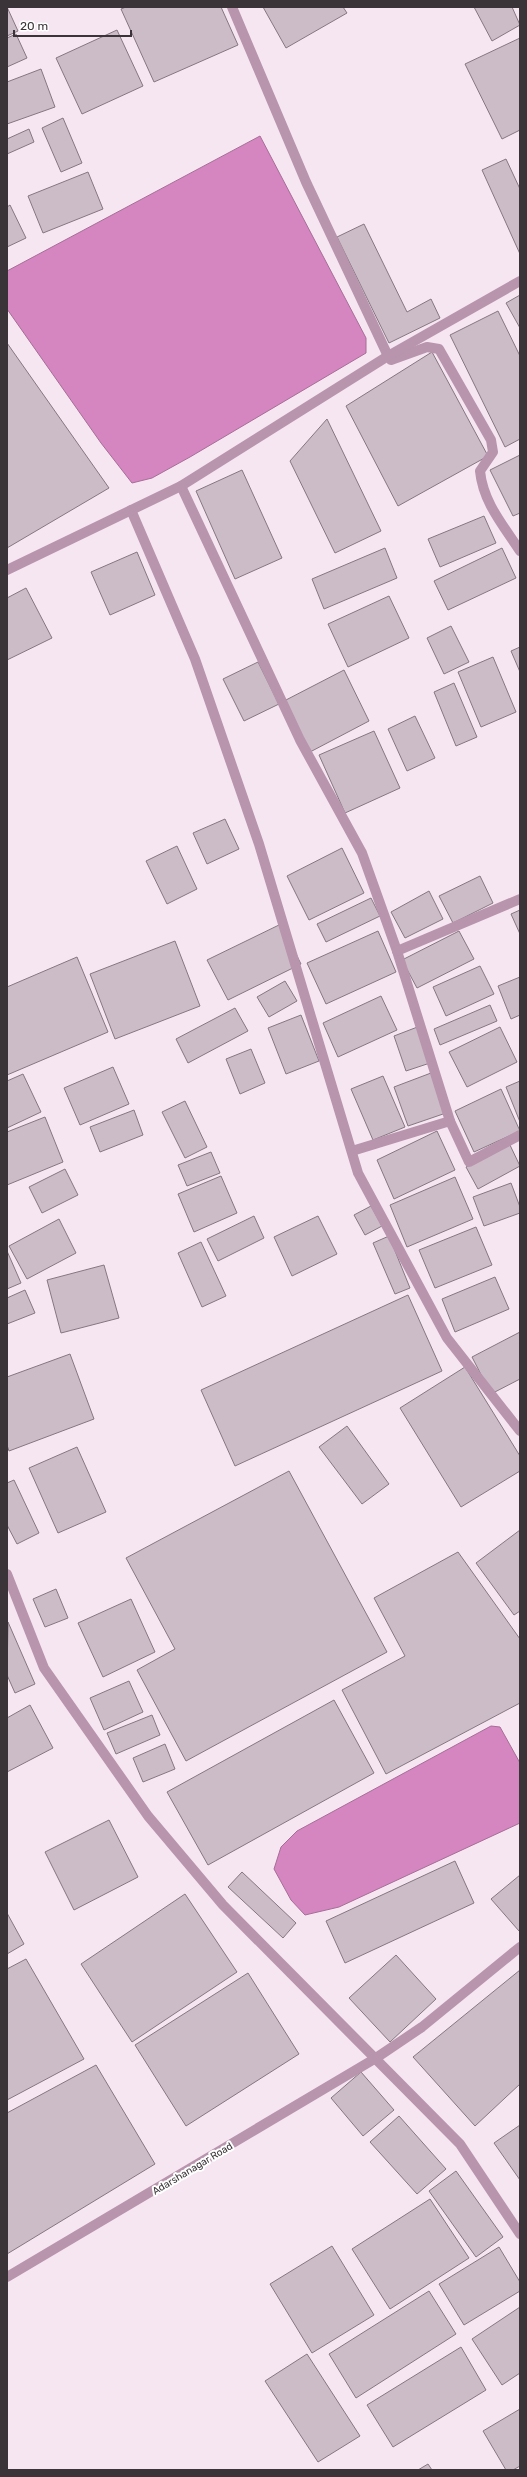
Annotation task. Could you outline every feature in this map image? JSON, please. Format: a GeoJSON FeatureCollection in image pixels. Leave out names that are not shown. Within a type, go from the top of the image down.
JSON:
{"type":"FeatureCollection","features":[{"type":"Feature","properties":{"kind":"street"},"geometry":{"type":"LineString","coordinates":[[232,7],[306,182],[388,356]]}},
{"type":"Feature","properties":{"kind":"street"},"geometry":{"type":"LineString","coordinates":[[7,570],[181,486],[388,356],[520,281]]}},
{"type":"Feature","properties":{"kind":"street"},"geometry":{"type":"LineString","coordinates":[[370,368],[428,347],[439,349],[491,440],[493,452],[480,471],[482,488],[487,501],[520,551]]}},
{"type":"Feature","properties":{"kind":"street"},"geometry":{"type":"LineString","coordinates":[[181,486],[300,740],[362,853],[397,951],[450,1121],[469,1162],[520,1135]]}},
{"type":"Feature","properties":{"kind":"street"},"geometry":{"type":"LineString","coordinates":[[131,510],[195,659],[258,844],[358,1173],[447,1338],[520,1431]]}},
{"type":"Feature","properties":{"kind":"street"},"geometry":{"type":"LineString","coordinates":[[397,951],[520,899]]}},
{"type":"Feature","properties":{"kind":"street"},"geometry":{"type":"LineString","coordinates":[[352,1152],[450,1121]]}},
{"type":"Feature","properties":{"kind":"street"},"geometry":{"type":"LineString","coordinates":[[7,1574],[44,1668],[148,1816],[223,1905],[460,2144],[520,2234]]}},
{"type":"Feature","properties":{"kind":"street","name":"Adarshanagar Road"},"geometry":{"type":"LineString","coordinates":[[7,2277],[376,2058],[422,2027],[520,1947]]}},
{"type":"Feature","properties":{"kind":"shaded area"},"geometry":{"type":"Polygon","coordinates":[[[260,136],[366,338],[366,353],[190,457],[152,478],[132,483],[101,443],[7,309],[7,271],[260,136]]]}},
{"type":"Feature","properties":{"kind":"shaded area"},"geometry":{"type":"Polygon","coordinates":[[[491,1726],[500,1727],[520,1763],[520,1823],[339,1907],[305,1915],[291,1900],[274,1869],[281,1847],[297,1831],[491,1726]]]}},
{"type":"Feature","properties":{"kind":"building"},"geometry":{"type":"Polygon","coordinates":[[[7,7],[18,31],[7,36],[7,7]]]}},
{"type":"Feature","properties":{"kind":"building"},"geometry":{"type":"Polygon","coordinates":[[[126,7],[221,7],[238,45],[154,82],[121,9],[126,7]]]}},
{"type":"Feature","properties":{"kind":"building"},"geometry":{"type":"Polygon","coordinates":[[[263,7],[343,7],[347,13],[286,48],[263,7]]]}},
{"type":"Feature","properties":{"kind":"building"},"geometry":{"type":"Polygon","coordinates":[[[474,7],[512,7],[520,25],[492,41],[474,7]]]}},
{"type":"Feature","properties":{"kind":"building"},"geometry":{"type":"Polygon","coordinates":[[[117,30],[143,86],[82,114],[56,58],[117,30]]]}},
{"type":"Feature","properties":{"kind":"building"},"geometry":{"type":"Polygon","coordinates":[[[16,34],[27,58],[7,67],[7,38],[16,34]]]}},
{"type":"Feature","properties":{"kind":"building"},"geometry":{"type":"Polygon","coordinates":[[[520,38],[520,130],[502,139],[465,64],[520,38]]]}},
{"type":"Feature","properties":{"kind":"building"},"geometry":{"type":"Polygon","coordinates":[[[41,69],[55,107],[7,124],[7,82],[41,69]]]}},
{"type":"Feature","properties":{"kind":"building"},"geometry":{"type":"Polygon","coordinates":[[[63,118],[82,163],[61,172],[42,128],[63,118]]]}},
{"type":"Feature","properties":{"kind":"building"},"geometry":{"type":"Polygon","coordinates":[[[29,129],[34,142],[7,154],[7,139],[29,129]]]}},
{"type":"Feature","properties":{"kind":"building"},"geometry":{"type":"Polygon","coordinates":[[[506,159],[520,189],[520,254],[482,170],[506,159]]]}},
{"type":"Feature","properties":{"kind":"building"},"geometry":{"type":"Polygon","coordinates":[[[88,172],[103,209],[43,233],[28,196],[88,172]]]}},
{"type":"Feature","properties":{"kind":"building"},"geometry":{"type":"Polygon","coordinates":[[[10,205],[26,238],[7,247],[7,207],[10,205]]]}},
{"type":"Feature","properties":{"kind":"building"},"geometry":{"type":"Polygon","coordinates":[[[364,224],[407,312],[431,299],[440,318],[389,343],[337,237],[364,224]]]}},
{"type":"Feature","properties":{"kind":"building"},"geometry":{"type":"Polygon","coordinates":[[[520,295],[520,328],[506,303],[520,295]]]}},
{"type":"Feature","properties":{"kind":"building"},"geometry":{"type":"Polygon","coordinates":[[[498,311],[520,356],[520,439],[505,447],[450,335],[498,311]]]}},
{"type":"Feature","properties":{"kind":"building"},"geometry":{"type":"Polygon","coordinates":[[[7,343],[109,488],[7,548],[7,343]]]}},
{"type":"Feature","properties":{"kind":"building"},"geometry":{"type":"Polygon","coordinates":[[[432,352],[488,456],[398,506],[346,406],[432,352]]]}},
{"type":"Feature","properties":{"kind":"building"},"geometry":{"type":"Polygon","coordinates":[[[327,419],[381,531],[335,553],[290,461],[327,419]]]}},
{"type":"Feature","properties":{"kind":"building"},"geometry":{"type":"Polygon","coordinates":[[[520,455],[520,513],[513,516],[490,470],[520,455]]]}},
{"type":"Feature","properties":{"kind":"building"},"geometry":{"type":"Polygon","coordinates":[[[242,470],[282,558],[235,579],[196,491],[242,470]]]}},
{"type":"Feature","properties":{"kind":"building"},"geometry":{"type":"Polygon","coordinates":[[[484,516],[496,543],[440,567],[428,539],[484,516]]]}},
{"type":"Feature","properties":{"kind":"building"},"geometry":{"type":"Polygon","coordinates":[[[385,548],[397,578],[324,609],[312,579],[385,548]]]}},
{"type":"Feature","properties":{"kind":"building"},"geometry":{"type":"Polygon","coordinates":[[[502,548],[516,578],[448,610],[434,581],[502,548]]]}},
{"type":"Feature","properties":{"kind":"building"},"geometry":{"type":"Polygon","coordinates":[[[137,552],[155,595],[110,615],[91,572],[137,552]]]}},
{"type":"Feature","properties":{"kind":"building"},"geometry":{"type":"Polygon","coordinates":[[[26,588],[52,638],[7,660],[7,598],[26,588]]]}},
{"type":"Feature","properties":{"kind":"building"},"geometry":{"type":"Polygon","coordinates":[[[389,596],[409,638],[348,667],[328,624],[389,596]]]}},
{"type":"Feature","properties":{"kind":"building"},"geometry":{"type":"Polygon","coordinates":[[[451,626],[469,662],[444,674],[427,638],[451,626]]]}},
{"type":"Feature","properties":{"kind":"building"},"geometry":{"type":"Polygon","coordinates":[[[520,647],[520,672],[511,651],[520,647]]]}},
{"type":"Feature","properties":{"kind":"building"},"geometry":{"type":"Polygon","coordinates":[[[493,657],[516,712],[481,727],[458,672],[493,657]]]}},
{"type":"Feature","properties":{"kind":"building"},"geometry":{"type":"Polygon","coordinates":[[[258,662],[279,704],[244,721],[223,679],[258,662]]]}},
{"type":"Feature","properties":{"kind":"building"},"geometry":{"type":"Polygon","coordinates":[[[344,670],[369,721],[310,752],[284,701],[344,670]]]}},
{"type":"Feature","properties":{"kind":"building"},"geometry":{"type":"Polygon","coordinates":[[[454,683],[477,737],[456,746],[434,692],[454,683]]]}},
{"type":"Feature","properties":{"kind":"building"},"geometry":{"type":"Polygon","coordinates":[[[415,716],[435,758],[407,771],[388,729],[415,716]]]}},
{"type":"Feature","properties":{"kind":"building"},"geometry":{"type":"Polygon","coordinates":[[[374,731],[400,788],[345,813],[319,755],[374,731]]]}},
{"type":"Feature","properties":{"kind":"building"},"geometry":{"type":"Polygon","coordinates":[[[225,819],[239,849],[207,864],[193,833],[225,819]]]}},
{"type":"Feature","properties":{"kind":"building"},"geometry":{"type":"Polygon","coordinates":[[[177,846],[197,889],[167,904],[146,861],[177,846]]]}},
{"type":"Feature","properties":{"kind":"building"},"geometry":{"type":"Polygon","coordinates":[[[342,848],[364,893],[309,920],[287,876],[342,848]]]}},
{"type":"Feature","properties":{"kind":"building"},"geometry":{"type":"Polygon","coordinates":[[[480,876],[493,903],[453,923],[439,896],[480,876]]]}},
{"type":"Feature","properties":{"kind":"building"},"geometry":{"type":"Polygon","coordinates":[[[429,891],[443,919],[405,938],[391,912],[429,891]]]}},
{"type":"Feature","properties":{"kind":"building"},"geometry":{"type":"Polygon","coordinates":[[[371,898],[380,916],[326,942],[317,924],[371,898]]]}},
{"type":"Feature","properties":{"kind":"building"},"geometry":{"type":"Polygon","coordinates":[[[520,910],[520,934],[511,914],[520,910]]]}},
{"type":"Feature","properties":{"kind":"building"},"geometry":{"type":"Polygon","coordinates":[[[281,924],[301,964],[228,1000],[207,960],[281,924]]]}},
{"type":"Feature","properties":{"kind":"building"},"geometry":{"type":"Polygon","coordinates":[[[378,931],[396,972],[326,1004],[307,963],[378,931]]]}},
{"type":"Feature","properties":{"kind":"building"},"geometry":{"type":"Polygon","coordinates":[[[459,931],[474,959],[417,988],[402,960],[459,931]]]}},
{"type":"Feature","properties":{"kind":"building"},"geometry":{"type":"Polygon","coordinates":[[[175,941],[200,1006],[115,1039],[90,974],[175,941]]]}},
{"type":"Feature","properties":{"kind":"building"},"geometry":{"type":"Polygon","coordinates":[[[77,957],[108,1032],[7,1075],[7,987],[77,957]]]}},
{"type":"Feature","properties":{"kind":"building"},"geometry":{"type":"Polygon","coordinates":[[[480,966],[494,994],[446,1016],[433,987],[480,966]]]}},
{"type":"Feature","properties":{"kind":"building"},"geometry":{"type":"Polygon","coordinates":[[[520,977],[520,1015],[511,1019],[498,986],[520,977]]]}},
{"type":"Feature","properties":{"kind":"building"},"geometry":{"type":"Polygon","coordinates":[[[285,981],[297,1001],[269,1017],[257,997],[285,981]]]}},
{"type":"Feature","properties":{"kind":"building"},"geometry":{"type":"Polygon","coordinates":[[[381,996],[397,1030],[338,1057],[323,1023],[381,996]]]}},
{"type":"Feature","properties":{"kind":"building"},"geometry":{"type":"Polygon","coordinates":[[[490,1005],[497,1021],[440,1045],[434,1029],[490,1005]]]}},
{"type":"Feature","properties":{"kind":"building"},"geometry":{"type":"Polygon","coordinates":[[[235,1008],[248,1031],[188,1063],[176,1039],[235,1008]]]}},
{"type":"Feature","properties":{"kind":"building"},"geometry":{"type":"Polygon","coordinates":[[[301,1015],[319,1061],[286,1074],[268,1028],[301,1015]]]}},
{"type":"Feature","properties":{"kind":"building"},"geometry":{"type":"Polygon","coordinates":[[[420,1026],[433,1062],[406,1071],[394,1036],[420,1026]]]}},
{"type":"Feature","properties":{"kind":"building"},"geometry":{"type":"Polygon","coordinates":[[[500,1027],[517,1062],[467,1087],[449,1052],[500,1027]]]}},
{"type":"Feature","properties":{"kind":"building"},"geometry":{"type":"Polygon","coordinates":[[[251,1049],[265,1083],[240,1094],[226,1059],[251,1049]]]}},
{"type":"Feature","properties":{"kind":"building"},"geometry":{"type":"Polygon","coordinates":[[[113,1067],[129,1104],[80,1125],[64,1088],[113,1067]]]}},
{"type":"Feature","properties":{"kind":"building"},"geometry":{"type":"Polygon","coordinates":[[[431,1073],[446,1113],[408,1126],[394,1087],[431,1073]]]}},
{"type":"Feature","properties":{"kind":"building"},"geometry":{"type":"Polygon","coordinates":[[[23,1074],[41,1112],[7,1128],[7,1081],[23,1074]]]}},
{"type":"Feature","properties":{"kind":"building"},"geometry":{"type":"Polygon","coordinates":[[[383,1076],[405,1127],[373,1140],[351,1089],[383,1076]]]}},
{"type":"Feature","properties":{"kind":"building"},"geometry":{"type":"Polygon","coordinates":[[[520,1081],[520,1122],[506,1087],[520,1081]]]}},
{"type":"Feature","properties":{"kind":"building"},"geometry":{"type":"Polygon","coordinates":[[[501,1089],[520,1131],[474,1152],[455,1111],[501,1089]]]}},
{"type":"Feature","properties":{"kind":"building"},"geometry":{"type":"Polygon","coordinates":[[[185,1101],[207,1147],[185,1158],[162,1112],[185,1101]]]}},
{"type":"Feature","properties":{"kind":"building"},"geometry":{"type":"Polygon","coordinates":[[[134,1110],[143,1135],[100,1152],[90,1127],[134,1110]]]}},
{"type":"Feature","properties":{"kind":"building"},"geometry":{"type":"Polygon","coordinates":[[[45,1117],[63,1162],[7,1185],[7,1132],[45,1117]]]}},
{"type":"Feature","properties":{"kind":"building"},"geometry":{"type":"Polygon","coordinates":[[[437,1131],[455,1170],[394,1199],[377,1160],[437,1131]]]}},
{"type":"Feature","properties":{"kind":"building"},"geometry":{"type":"Polygon","coordinates":[[[509,1143],[520,1166],[478,1189],[466,1167],[509,1143]]]}},
{"type":"Feature","properties":{"kind":"building"},"geometry":{"type":"Polygon","coordinates":[[[211,1152],[220,1173],[187,1186],[178,1165],[211,1152]]]}},
{"type":"Feature","properties":{"kind":"building"},"geometry":{"type":"Polygon","coordinates":[[[65,1169],[78,1195],[42,1213],[29,1187],[65,1169]]]}},
{"type":"Feature","properties":{"kind":"building"},"geometry":{"type":"Polygon","coordinates":[[[221,1176],[237,1213],[194,1232],[178,1194],[221,1176]]]}},
{"type":"Feature","properties":{"kind":"building"},"geometry":{"type":"Polygon","coordinates":[[[455,1177],[473,1219],[407,1247],[390,1205],[455,1177]]]}},
{"type":"Feature","properties":{"kind":"building"},"geometry":{"type":"Polygon","coordinates":[[[511,1183],[520,1207],[520,1213],[484,1226],[473,1197],[511,1183]]]}},
{"type":"Feature","properties":{"kind":"building"},"geometry":{"type":"Polygon","coordinates":[[[371,1206],[382,1226],[365,1235],[354,1215],[371,1206]]]}},
{"type":"Feature","properties":{"kind":"building"},"geometry":{"type":"Polygon","coordinates":[[[254,1216],[264,1238],[218,1261],[207,1239],[254,1216]]]}},
{"type":"Feature","properties":{"kind":"building"},"geometry":{"type":"Polygon","coordinates":[[[318,1216],[337,1254],[292,1276],[274,1237],[318,1216]]]}},
{"type":"Feature","properties":{"kind":"building"},"geometry":{"type":"Polygon","coordinates":[[[59,1219],[76,1253],[27,1279],[9,1246],[59,1219]]]}},
{"type":"Feature","properties":{"kind":"building"},"geometry":{"type":"Polygon","coordinates":[[[476,1227],[492,1265],[435,1288],[419,1250],[476,1227]]]}},
{"type":"Feature","properties":{"kind":"building"},"geometry":{"type":"Polygon","coordinates":[[[389,1236],[410,1288],[395,1294],[373,1243],[389,1236]]]}},
{"type":"Feature","properties":{"kind":"building"},"geometry":{"type":"Polygon","coordinates":[[[201,1242],[226,1296],[202,1307],[178,1253],[201,1242]]]}},
{"type":"Feature","properties":{"kind":"building"},"geometry":{"type":"Polygon","coordinates":[[[7,1251],[21,1283],[7,1289],[7,1251]]]}},
{"type":"Feature","properties":{"kind":"building"},"geometry":{"type":"Polygon","coordinates":[[[104,1265],[119,1318],[61,1333],[47,1280],[104,1265]]]}},
{"type":"Feature","properties":{"kind":"building"},"geometry":{"type":"Polygon","coordinates":[[[495,1277],[509,1309],[455,1332],[442,1299],[495,1277]]]}},
{"type":"Feature","properties":{"kind":"building"},"geometry":{"type":"Polygon","coordinates":[[[25,1290],[35,1313],[7,1324],[7,1298],[25,1290]]]}},
{"type":"Feature","properties":{"kind":"building"},"geometry":{"type":"Polygon","coordinates":[[[408,1295],[442,1371],[235,1466],[201,1390],[408,1295]]]}},
{"type":"Feature","properties":{"kind":"building"},"geometry":{"type":"Polygon","coordinates":[[[520,1332],[520,1379],[491,1394],[472,1357],[520,1332]]]}},
{"type":"Feature","properties":{"kind":"building"},"geometry":{"type":"Polygon","coordinates":[[[70,1354],[94,1419],[9,1451],[7,1445],[7,1377],[70,1354]]]}},
{"type":"Feature","properties":{"kind":"building"},"geometry":{"type":"Polygon","coordinates":[[[465,1367],[520,1456],[520,1471],[461,1507],[400,1408],[465,1367]]]}},
{"type":"Feature","properties":{"kind":"building"},"geometry":{"type":"Polygon","coordinates":[[[347,1426],[389,1484],[362,1504],[319,1447],[347,1426]]]}},
{"type":"Feature","properties":{"kind":"building"},"geometry":{"type":"Polygon","coordinates":[[[77,1447],[106,1512],[58,1533],[29,1468],[77,1447]]]}},
{"type":"Feature","properties":{"kind":"building"},"geometry":{"type":"Polygon","coordinates":[[[289,1471],[387,1652],[186,1761],[137,1670],[175,1649],[126,1558],[289,1471]]]}},
{"type":"Feature","properties":{"kind":"building"},"geometry":{"type":"Polygon","coordinates":[[[14,1480],[39,1533],[17,1544],[7,1525],[7,1483],[14,1480]]]}},
{"type":"Feature","properties":{"kind":"building"},"geometry":{"type":"Polygon","coordinates":[[[520,1530],[520,1611],[514,1615],[476,1563],[520,1530]]]}},
{"type":"Feature","properties":{"kind":"building"},"geometry":{"type":"Polygon","coordinates":[[[458,1552],[520,1639],[520,1703],[386,1774],[342,1690],[405,1656],[374,1598],[458,1552]]]}},
{"type":"Feature","properties":{"kind":"building"},"geometry":{"type":"Polygon","coordinates":[[[56,1589],[68,1618],[45,1627],[33,1599],[56,1589]]]}},
{"type":"Feature","properties":{"kind":"building"},"geometry":{"type":"Polygon","coordinates":[[[131,1599],[155,1652],[103,1677],[78,1623],[131,1599]]]}},
{"type":"Feature","properties":{"kind":"building"},"geometry":{"type":"Polygon","coordinates":[[[8,1622],[35,1684],[15,1693],[7,1675],[8,1622]]]}},
{"type":"Feature","properties":{"kind":"building"},"geometry":{"type":"Polygon","coordinates":[[[129,1681],[143,1712],[104,1730],[90,1698],[129,1681]]]}},
{"type":"Feature","properties":{"kind":"building"},"geometry":{"type":"Polygon","coordinates":[[[334,1700],[374,1773],[208,1865],[167,1792],[334,1700]]]}},
{"type":"Feature","properties":{"kind":"building"},"geometry":{"type":"Polygon","coordinates":[[[30,1705],[53,1748],[7,1772],[7,1718],[30,1705]]]}},
{"type":"Feature","properties":{"kind":"building"},"geometry":{"type":"Polygon","coordinates":[[[152,1715],[160,1735],[116,1754],[107,1733],[152,1715]]]}},
{"type":"Feature","properties":{"kind":"building"},"geometry":{"type":"Polygon","coordinates":[[[165,1744],[175,1769],[143,1782],[133,1758],[165,1744]]]}},
{"type":"Feature","properties":{"kind":"building"},"geometry":{"type":"Polygon","coordinates":[[[109,1820],[138,1877],[74,1910],[45,1852],[109,1820]]]}},
{"type":"Feature","properties":{"kind":"building"},"geometry":{"type":"Polygon","coordinates":[[[455,1861],[474,1903],[345,1963],[326,1921],[455,1861]]]}},
{"type":"Feature","properties":{"kind":"building"},"geometry":{"type":"Polygon","coordinates":[[[242,1872],[296,1923],[283,1938],[228,1887],[242,1872]]]}},
{"type":"Feature","properties":{"kind":"building"},"geometry":{"type":"Polygon","coordinates":[[[520,1875],[520,1930],[519,1931],[491,1899],[520,1875]]]}},
{"type":"Feature","properties":{"kind":"building"},"geometry":{"type":"Polygon","coordinates":[[[185,1894],[237,1972],[132,2042],[81,1964],[185,1894]]]}},
{"type":"Feature","properties":{"kind":"building"},"geometry":{"type":"Polygon","coordinates":[[[7,1913],[24,1944],[7,1954],[7,1913]]]}},
{"type":"Feature","properties":{"kind":"building"},"geometry":{"type":"Polygon","coordinates":[[[396,1955],[436,1999],[390,2042],[349,1998],[396,1955]]]}},
{"type":"Feature","properties":{"kind":"building"},"geometry":{"type":"Polygon","coordinates":[[[26,1959],[84,2059],[7,2100],[7,1969],[26,1959]]]}},
{"type":"Feature","properties":{"kind":"building"},"geometry":{"type":"Polygon","coordinates":[[[520,1970],[520,2084],[475,2126],[413,2057],[520,1970]]]}},
{"type":"Feature","properties":{"kind":"building"},"geometry":{"type":"Polygon","coordinates":[[[248,1973],[299,2054],[186,2126],[135,2045],[248,1973]]]}},
{"type":"Feature","properties":{"kind":"building"},"geometry":{"type":"Polygon","coordinates":[[[96,2065],[155,2164],[7,2254],[7,2113],[96,2065]]]}},
{"type":"Feature","properties":{"kind":"building"},"geometry":{"type":"Polygon","coordinates":[[[361,2072],[394,2110],[363,2136],[331,2098],[361,2072]]]}},
{"type":"Feature","properties":{"kind":"building"},"geometry":{"type":"Polygon","coordinates":[[[399,2116],[446,2169],[417,2194],[370,2142],[399,2116]]]}},
{"type":"Feature","properties":{"kind":"building"},"geometry":{"type":"Polygon","coordinates":[[[520,2125],[520,2180],[494,2143],[520,2125]]]}},
{"type":"Feature","properties":{"kind":"building"},"geometry":{"type":"Polygon","coordinates":[[[456,2171],[503,2237],[476,2257],[429,2191],[456,2171]]]}},
{"type":"Feature","properties":{"kind":"building"},"geometry":{"type":"Polygon","coordinates":[[[430,2199],[469,2258],[390,2309],[352,2249],[430,2199]]]}},
{"type":"Feature","properties":{"kind":"building"},"geometry":{"type":"Polygon","coordinates":[[[332,2246],[374,2315],[312,2353],[270,2284],[332,2246]]]}},
{"type":"Feature","properties":{"kind":"building"},"geometry":{"type":"Polygon","coordinates":[[[499,2247],[520,2282],[520,2291],[464,2325],[439,2284],[499,2247]]]}},
{"type":"Feature","properties":{"kind":"building"},"geometry":{"type":"Polygon","coordinates":[[[429,2291],[456,2334],[356,2398],[329,2354],[429,2291]]]}},
{"type":"Feature","properties":{"kind":"building"},"geometry":{"type":"Polygon","coordinates":[[[520,2307],[520,2373],[502,2385],[472,2339],[520,2307]]]}},
{"type":"Feature","properties":{"kind":"building"},"geometry":{"type":"Polygon","coordinates":[[[461,2347],[486,2390],[393,2447],[367,2405],[461,2347]]]}},
{"type":"Feature","properties":{"kind":"building"},"geometry":{"type":"Polygon","coordinates":[[[307,2354],[360,2436],[318,2462],[265,2381],[307,2354]]]}},
{"type":"Feature","properties":{"kind":"building"},"geometry":{"type":"Polygon","coordinates":[[[520,2409],[520,2466],[513,2470],[506,2470],[483,2431],[520,2409]]]}},
{"type":"Feature","properties":{"kind":"building"},"geometry":{"type":"Polygon","coordinates":[[[428,2464],[432,2470],[418,2470],[428,2464]]]}}]}
